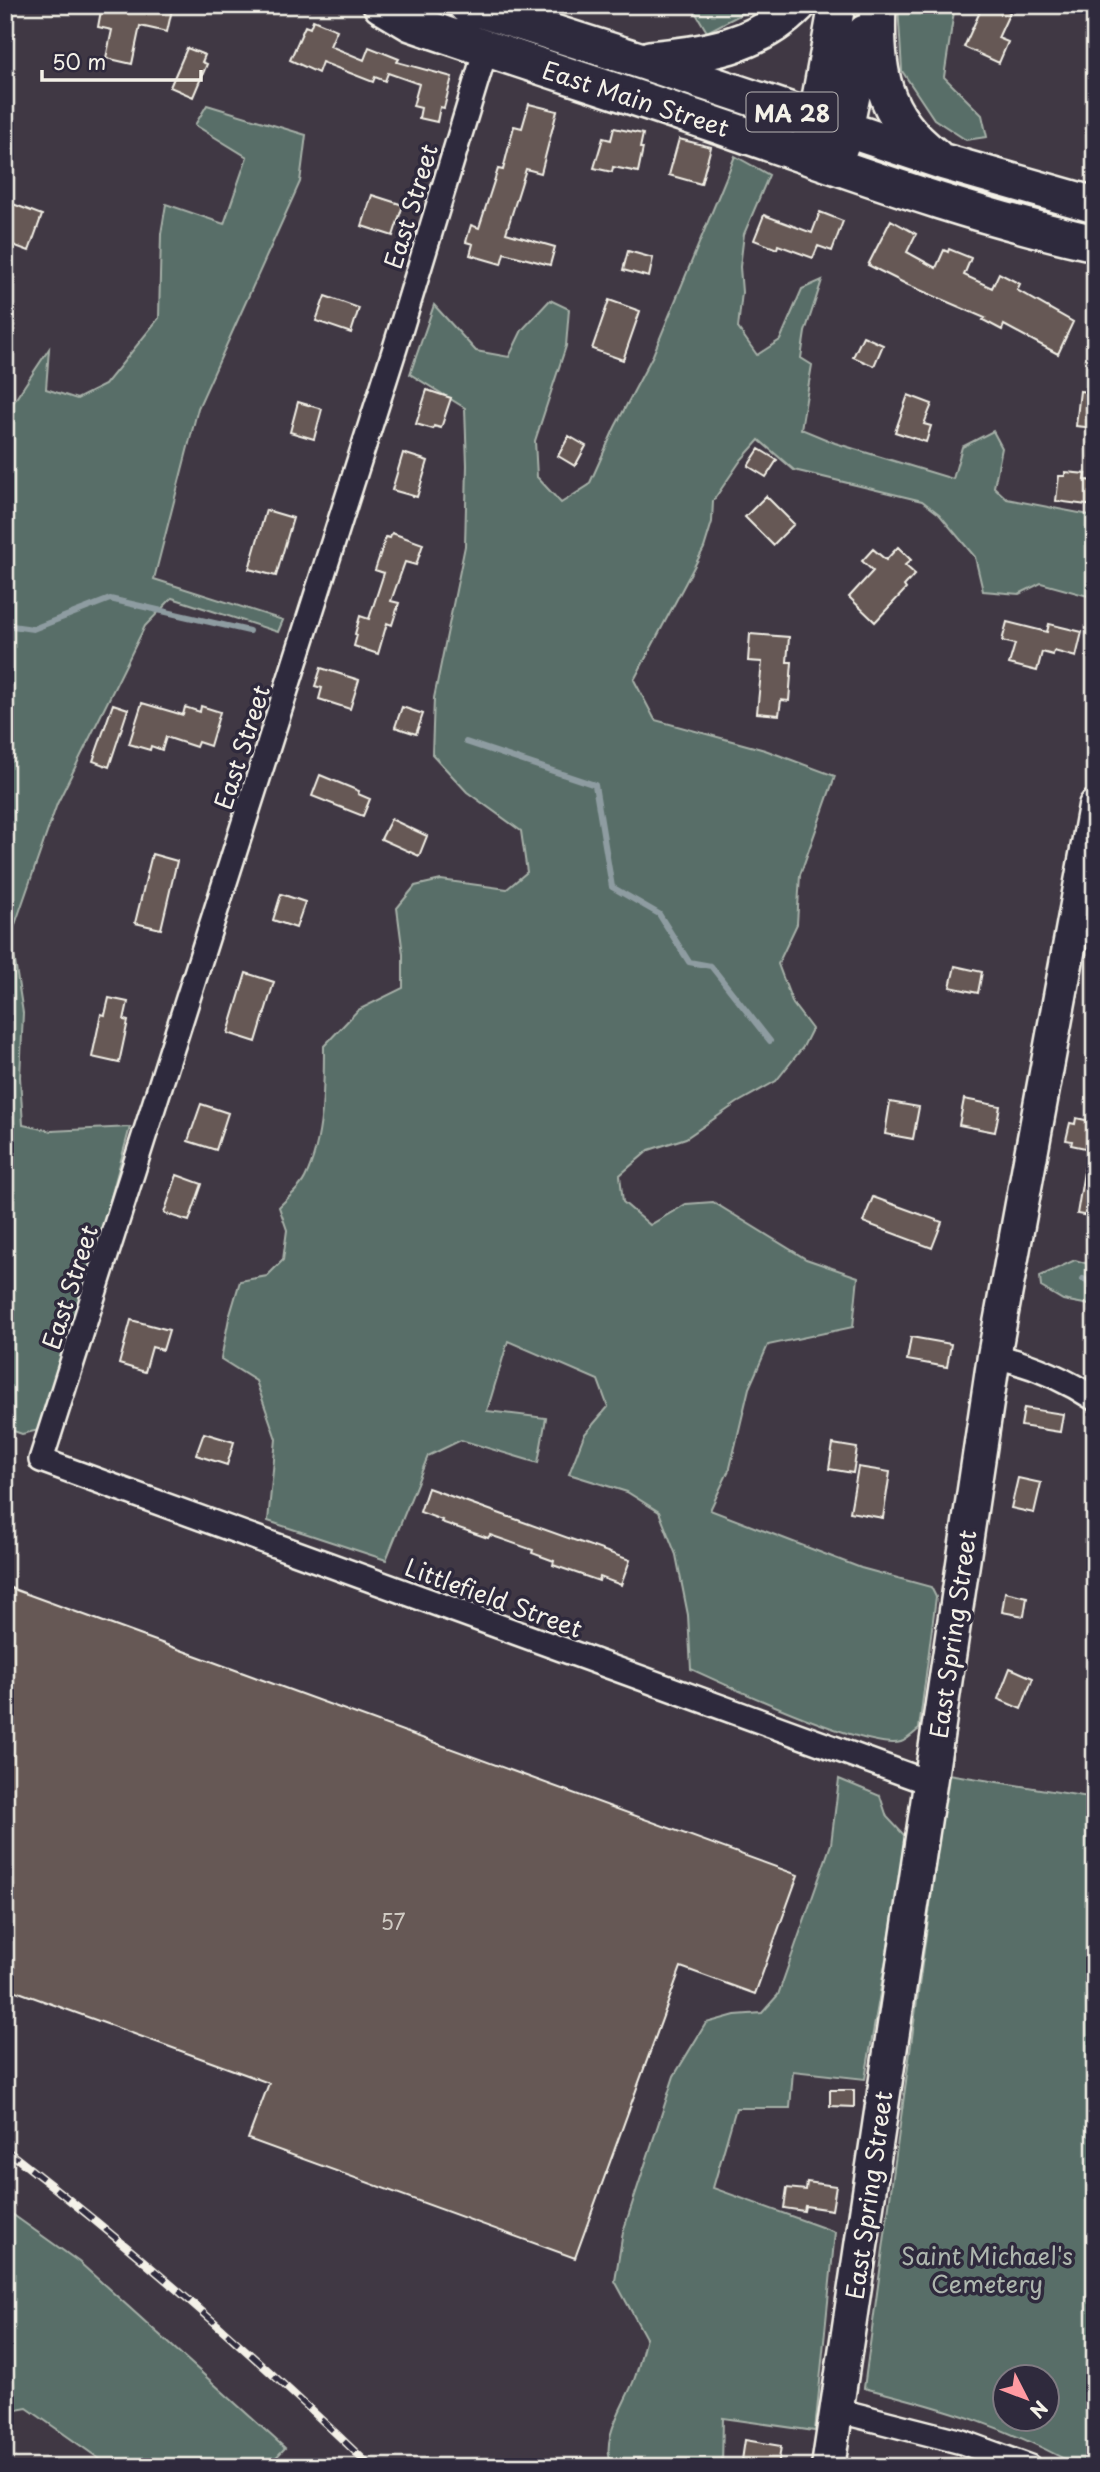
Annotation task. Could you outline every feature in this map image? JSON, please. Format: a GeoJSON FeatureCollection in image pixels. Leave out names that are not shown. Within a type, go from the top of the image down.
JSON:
{"type":"FeatureCollection","features":[{"type":"Feature","properties":{"kind":"main road","name":"East Main Street"},"geometry":{"type":"LineString","coordinates":[[381,5],[411,23],[968,211],[1095,243]]}},
{"type":"Feature","properties":{"kind":"main road","name":"East Main Street"},"geometry":{"type":"LineString","coordinates":[[466,5],[944,162],[1095,205]]}},
{"type":"Feature","properties":{"kind":"main road"},"geometry":{"type":"LineString","coordinates":[[639,60],[691,55],[731,47],[765,31],[798,5]]}},
{"type":"Feature","properties":{"kind":"main road"},"geometry":{"type":"LineString","coordinates":[[831,125],[837,5]]}},
{"type":"Feature","properties":{"kind":"main road"},"geometry":{"type":"LineString","coordinates":[[819,161],[871,5]]}},
{"type":"Feature","properties":{"kind":"main road"},"geometry":{"type":"LineString","coordinates":[[878,5],[876,44],[879,73],[887,98],[906,130],[944,162]]}},
{"type":"Feature","properties":{"kind":"main road","name":"East Spring Street"},"geometry":{"type":"LineString","coordinates":[[828,2467],[994,1356],[1095,806]]}},
{"type":"Feature","properties":{"kind":"street","name":"East Street"},"geometry":{"type":"LineString","coordinates":[[41,1460],[395,348],[486,49]]}},
{"type":"Feature","properties":{"kind":"street"},"geometry":{"type":"LineString","coordinates":[[994,1356],[1035,1367],[1095,1399]]}},
{"type":"Feature","properties":{"kind":"street","name":"Littlefield Street"},"geometry":{"type":"LineString","coordinates":[[41,1460],[930,1783]]}},
{"type":"Feature","properties":{"kind":"street"},"geometry":{"type":"LineString","coordinates":[[836,2410],[962,2442],[1030,2467]]}},
{"type":"Feature","properties":{"kind":"green space"},"geometry":{"type":"Polygon","coordinates":[[[691,5],[759,5],[707,32],[691,5]]]}},
{"type":"Feature","properties":{"kind":"green space"},"geometry":{"type":"Polygon","coordinates":[[[898,5],[955,5],[944,77],[982,115],[987,137],[966,140],[934,119],[902,71],[898,5]]]}},
{"type":"Feature","properties":{"kind":"green space"},"geometry":{"type":"Polygon","coordinates":[[[207,105],[306,135],[300,182],[198,408],[154,579],[283,620],[278,632],[172,598],[145,626],[57,804],[11,936],[23,1013],[20,1077],[23,1125],[51,1131],[130,1127],[107,1212],[39,1430],[22,1434],[5,1428],[5,415],[49,349],[46,389],[77,399],[105,385],[159,318],[161,234],[166,204],[224,224],[247,157],[195,125],[207,105]]]}},
{"type":"Feature","properties":{"kind":"green space"},"geometry":{"type":"Polygon","coordinates":[[[735,156],[769,175],[744,234],[740,267],[742,292],[738,328],[757,355],[780,340],[802,289],[822,280],[805,332],[801,358],[812,365],[801,429],[835,443],[953,479],[962,447],[993,431],[1002,448],[994,487],[1007,499],[1095,516],[1095,598],[1041,583],[1019,594],[983,591],[975,557],[939,514],[922,501],[794,470],[759,440],[741,460],[713,501],[712,522],[704,548],[634,680],[655,720],[765,750],[835,776],[800,875],[797,924],[778,964],[793,1004],[812,1029],[803,1047],[776,1081],[737,1103],[686,1138],[649,1150],[620,1175],[623,1202],[650,1225],[686,1204],[713,1202],[806,1259],[858,1277],[853,1327],[768,1345],[749,1388],[730,1468],[710,1510],[861,1568],[931,1587],[936,1597],[919,1729],[901,1742],[884,1742],[830,1728],[691,1669],[688,1615],[676,1555],[659,1512],[627,1492],[569,1474],[584,1435],[608,1407],[598,1380],[508,1341],[487,1411],[546,1418],[538,1463],[461,1440],[428,1456],[386,1560],[268,1521],[276,1439],[256,1381],[221,1359],[240,1281],[267,1276],[283,1260],[287,1230],[279,1207],[303,1182],[316,1147],[323,1096],[324,1046],[358,1010],[403,988],[403,954],[397,908],[415,886],[441,880],[507,889],[527,872],[521,831],[467,792],[432,754],[434,698],[465,546],[467,465],[465,408],[410,374],[434,305],[476,351],[509,357],[522,330],[550,300],[569,309],[566,346],[535,441],[537,477],[561,503],[589,485],[615,427],[653,355],[735,156]]]}},
{"type":"Feature","properties":{"kind":"green space"},"geometry":{"type":"Polygon","coordinates":[[[1075,1260],[1095,1266],[1095,1306],[1063,1300],[1041,1287],[1040,1276],[1075,1260]]]}},
{"type":"Feature","properties":{"kind":"green space","name":"Saint Michael's Cemetery"},"geometry":{"type":"Polygon","coordinates":[[[948,1774],[1095,1798],[1095,2460],[1092,2467],[1079,2467],[1012,2434],[1062,2434],[1062,2364],[992,2364],[992,2426],[864,2388],[948,1774]]]}},
{"type":"Feature","properties":{"kind":"green space"},"geometry":{"type":"Polygon","coordinates":[[[839,1779],[880,1796],[887,1817],[905,1836],[865,2079],[793,2071],[790,2108],[736,2108],[713,2188],[835,2232],[815,2431],[723,2418],[722,2467],[613,2467],[609,2457],[611,2434],[634,2380],[646,2338],[615,2281],[623,2232],[674,2076],[706,2023],[735,2015],[762,2013],[778,1995],[831,1844],[839,1779]]]}},
{"type":"Feature","properties":{"kind":"green space"},"geometry":{"type":"Polygon","coordinates":[[[5,2209],[79,2262],[285,2448],[267,2467],[111,2467],[27,2408],[5,2412],[5,2209]]]}},
{"type":"Feature","properties":{"kind":"building"},"geometry":{"type":"Polygon","coordinates":[[[102,5],[173,5],[167,32],[140,26],[132,64],[106,58],[112,30],[98,27],[102,5]]]}},
{"type":"Feature","properties":{"kind":"building"},"geometry":{"type":"Polygon","coordinates":[[[983,5],[995,5],[1010,12],[998,38],[1008,42],[999,63],[964,47],[983,5]]]}},
{"type":"Feature","properties":{"kind":"building"},"geometry":{"type":"Polygon","coordinates":[[[313,20],[337,30],[330,46],[364,60],[369,47],[399,59],[397,62],[452,77],[444,108],[440,107],[437,122],[419,118],[421,108],[413,106],[419,84],[388,73],[385,81],[375,77],[373,82],[322,62],[318,73],[290,60],[305,26],[310,28],[313,20]]]}},
{"type":"Feature","properties":{"kind":"building"},"geometry":{"type":"Polygon","coordinates":[[[187,48],[205,55],[202,62],[207,64],[193,97],[170,87],[187,48]]]}},
{"type":"Feature","properties":{"kind":"building"},"geometry":{"type":"Polygon","coordinates":[[[529,104],[557,111],[541,173],[526,169],[506,233],[555,247],[550,265],[504,253],[501,264],[470,255],[473,244],[466,242],[471,225],[479,228],[498,169],[503,170],[514,126],[522,128],[529,104]]]}},
{"type":"Feature","properties":{"kind":"building"},"geometry":{"type":"Polygon","coordinates":[[[614,128],[643,134],[638,172],[613,167],[612,172],[594,168],[603,138],[611,140],[614,128]]]}},
{"type":"Feature","properties":{"kind":"building"},"geometry":{"type":"Polygon","coordinates":[[[679,139],[711,147],[701,184],[669,175],[679,139]]]}},
{"type":"Feature","properties":{"kind":"building"},"geometry":{"type":"Polygon","coordinates":[[[372,195],[403,205],[393,236],[362,226],[372,195]]]}},
{"type":"Feature","properties":{"kind":"building"},"geometry":{"type":"Polygon","coordinates":[[[5,201],[42,215],[29,251],[5,242],[5,201]]]}},
{"type":"Feature","properties":{"kind":"building"},"geometry":{"type":"Polygon","coordinates":[[[820,212],[843,221],[832,251],[818,246],[813,258],[778,245],[777,249],[754,240],[764,215],[812,233],[820,212]]]}},
{"type":"Feature","properties":{"kind":"building"},"geometry":{"type":"Polygon","coordinates":[[[891,220],[916,234],[907,252],[936,268],[944,250],[948,252],[949,249],[971,258],[964,275],[992,288],[999,273],[1020,284],[1017,290],[1073,322],[1058,354],[1004,325],[1002,330],[983,320],[985,318],[868,265],[891,220]]]}},
{"type":"Feature","properties":{"kind":"building"},"geometry":{"type":"Polygon","coordinates":[[[628,251],[653,258],[649,277],[623,270],[628,251]]]}},
{"type":"Feature","properties":{"kind":"building"},"geometry":{"type":"Polygon","coordinates":[[[325,296],[359,308],[351,333],[316,321],[325,296]]]}},
{"type":"Feature","properties":{"kind":"building"},"geometry":{"type":"Polygon","coordinates":[[[609,300],[640,311],[623,360],[592,349],[609,300]]]}},
{"type":"Feature","properties":{"kind":"building"},"geometry":{"type":"Polygon","coordinates":[[[863,336],[883,345],[874,366],[853,357],[863,336]]]}},
{"type":"Feature","properties":{"kind":"building"},"geometry":{"type":"Polygon","coordinates":[[[427,390],[451,398],[441,428],[434,426],[433,429],[416,424],[427,390]]]}},
{"type":"Feature","properties":{"kind":"building"},"geometry":{"type":"Polygon","coordinates":[[[1080,391],[1095,393],[1095,428],[1076,426],[1080,391]]]}},
{"type":"Feature","properties":{"kind":"building"},"geometry":{"type":"Polygon","coordinates":[[[908,395],[932,404],[924,424],[931,426],[926,442],[895,432],[908,395]]]}},
{"type":"Feature","properties":{"kind":"building"},"geometry":{"type":"Polygon","coordinates":[[[298,402],[322,409],[314,439],[290,432],[298,402]]]}},
{"type":"Feature","properties":{"kind":"building"},"geometry":{"type":"Polygon","coordinates":[[[569,436],[586,446],[575,466],[558,456],[569,436]]]}},
{"type":"Feature","properties":{"kind":"building"},"geometry":{"type":"Polygon","coordinates":[[[759,449],[777,460],[766,477],[748,466],[759,449]]]}},
{"type":"Feature","properties":{"kind":"building"},"geometry":{"type":"Polygon","coordinates":[[[403,453],[428,461],[417,497],[392,490],[403,453]]]}},
{"type":"Feature","properties":{"kind":"building"},"geometry":{"type":"Polygon","coordinates":[[[1065,472],[1086,474],[1085,480],[1095,481],[1095,506],[1056,501],[1059,476],[1065,476],[1065,472]]]}},
{"type":"Feature","properties":{"kind":"building"},"geometry":{"type":"Polygon","coordinates":[[[766,496],[794,524],[773,545],[745,517],[766,496]]]}},
{"type":"Feature","properties":{"kind":"building"},"geometry":{"type":"Polygon","coordinates":[[[266,510],[293,518],[276,576],[249,569],[266,510]]]}},
{"type":"Feature","properties":{"kind":"building"},"geometry":{"type":"Polygon","coordinates":[[[392,533],[423,544],[416,565],[405,562],[391,601],[399,603],[392,625],[387,623],[378,654],[354,646],[355,634],[360,616],[369,619],[384,573],[375,570],[386,537],[390,538],[392,533]]]}},
{"type":"Feature","properties":{"kind":"building"},"geometry":{"type":"Polygon","coordinates":[[[898,547],[911,560],[905,565],[915,574],[904,586],[906,589],[875,622],[849,597],[873,571],[862,561],[873,549],[886,560],[898,547]]]}},
{"type":"Feature","properties":{"kind":"building"},"geometry":{"type":"Polygon","coordinates":[[[1007,622],[1047,632],[1049,624],[1082,632],[1076,657],[1054,651],[1053,655],[1042,652],[1037,671],[1009,664],[1015,644],[1002,641],[1007,622]]]}},
{"type":"Feature","properties":{"kind":"building"},"geometry":{"type":"Polygon","coordinates":[[[750,634],[789,637],[787,662],[792,662],[789,701],[781,700],[779,715],[757,713],[762,662],[748,661],[750,634]]]}},
{"type":"Feature","properties":{"kind":"building"},"geometry":{"type":"Polygon","coordinates":[[[321,668],[359,680],[350,709],[319,699],[322,688],[315,686],[321,668]]]}},
{"type":"Feature","properties":{"kind":"building"},"geometry":{"type":"Polygon","coordinates":[[[142,703],[183,715],[185,707],[200,712],[201,706],[220,712],[210,746],[198,742],[196,747],[166,737],[162,750],[151,746],[150,750],[129,744],[142,703]]]}},
{"type":"Feature","properties":{"kind":"building"},"geometry":{"type":"Polygon","coordinates":[[[113,704],[128,709],[109,767],[93,761],[113,704]]]}},
{"type":"Feature","properties":{"kind":"building"},"geometry":{"type":"Polygon","coordinates":[[[402,707],[423,714],[416,734],[395,727],[402,707]]]}},
{"type":"Feature","properties":{"kind":"building"},"geometry":{"type":"Polygon","coordinates":[[[320,775],[359,791],[358,794],[370,799],[363,816],[312,796],[320,775]]]}},
{"type":"Feature","properties":{"kind":"building"},"geometry":{"type":"Polygon","coordinates":[[[391,819],[427,836],[419,856],[381,839],[391,819]]]}},
{"type":"Feature","properties":{"kind":"building"},"geometry":{"type":"Polygon","coordinates":[[[152,854],[177,861],[161,929],[135,923],[152,854]]]}},
{"type":"Feature","properties":{"kind":"building"},"geometry":{"type":"Polygon","coordinates":[[[281,894],[305,902],[296,928],[273,920],[281,894]]]}},
{"type":"Feature","properties":{"kind":"building"},"geometry":{"type":"Polygon","coordinates":[[[955,966],[982,972],[978,993],[950,987],[955,966]]]}},
{"type":"Feature","properties":{"kind":"building"},"geometry":{"type":"Polygon","coordinates":[[[246,973],[274,982],[256,1042],[228,1033],[246,973]]]}},
{"type":"Feature","properties":{"kind":"building"},"geometry":{"type":"Polygon","coordinates":[[[109,998],[128,1002],[124,1020],[128,1021],[119,1063],[92,1057],[101,1014],[105,1015],[109,998]]]}},
{"type":"Feature","properties":{"kind":"building"},"geometry":{"type":"Polygon","coordinates":[[[964,1099],[1000,1106],[995,1132],[959,1125],[964,1099]]]}},
{"type":"Feature","properties":{"kind":"building"},"geometry":{"type":"Polygon","coordinates":[[[890,1102],[919,1107],[913,1139],[885,1134],[890,1102]]]}},
{"type":"Feature","properties":{"kind":"building"},"geometry":{"type":"Polygon","coordinates":[[[201,1104],[228,1113],[216,1150],[188,1141],[201,1104]]]}},
{"type":"Feature","properties":{"kind":"building"},"geometry":{"type":"Polygon","coordinates":[[[1076,1118],[1095,1122],[1095,1150],[1071,1145],[1072,1141],[1066,1140],[1070,1123],[1075,1124],[1076,1118]]]}},
{"type":"Feature","properties":{"kind":"building"},"geometry":{"type":"Polygon","coordinates":[[[1085,1166],[1095,1167],[1095,1217],[1077,1214],[1085,1166]]]}},
{"type":"Feature","properties":{"kind":"building"},"geometry":{"type":"Polygon","coordinates":[[[177,1175],[202,1184],[189,1221],[164,1213],[177,1175]]]}},
{"type":"Feature","properties":{"kind":"building"},"geometry":{"type":"Polygon","coordinates":[[[873,1197],[942,1222],[932,1248],[863,1222],[873,1197]]]}},
{"type":"Feature","properties":{"kind":"building"},"geometry":{"type":"Polygon","coordinates":[[[131,1320],[169,1330],[163,1350],[152,1347],[145,1372],[119,1364],[131,1320]]]}},
{"type":"Feature","properties":{"kind":"building"},"geometry":{"type":"Polygon","coordinates":[[[911,1337],[951,1344],[947,1367],[907,1360],[911,1337]]]}},
{"type":"Feature","properties":{"kind":"building"},"geometry":{"type":"Polygon","coordinates":[[[1024,1408],[1063,1414],[1060,1432],[1021,1426],[1024,1408]]]}},
{"type":"Feature","properties":{"kind":"building"},"geometry":{"type":"Polygon","coordinates":[[[204,1433],[234,1442],[227,1465],[196,1455],[204,1433]]]}},
{"type":"Feature","properties":{"kind":"building"},"geometry":{"type":"Polygon","coordinates":[[[833,1444],[857,1448],[853,1473],[829,1469],[833,1444]]]}},
{"type":"Feature","properties":{"kind":"building"},"geometry":{"type":"Polygon","coordinates":[[[858,1467],[890,1472],[883,1518],[850,1512],[858,1467]]]}},
{"type":"Feature","properties":{"kind":"building"},"geometry":{"type":"Polygon","coordinates":[[[1018,1478],[1041,1483],[1034,1513],[1011,1508],[1018,1478]]]}},
{"type":"Feature","properties":{"kind":"building"},"geometry":{"type":"Polygon","coordinates":[[[428,1488],[630,1560],[621,1585],[600,1577],[599,1581],[553,1565],[554,1561],[532,1553],[533,1550],[490,1535],[488,1538],[420,1512],[428,1488]]]}},
{"type":"Feature","properties":{"kind":"building"},"geometry":{"type":"Polygon","coordinates":[[[5,1586],[798,1875],[755,1994],[681,1967],[575,2258],[248,2139],[269,2083],[5,1987],[5,1586]]]}},
{"type":"Feature","properties":{"kind":"building"},"geometry":{"type":"Polygon","coordinates":[[[1005,1592],[1027,1597],[1024,1616],[1002,1612],[1005,1592]]]}},
{"type":"Feature","properties":{"kind":"building"},"geometry":{"type":"Polygon","coordinates":[[[1010,1668],[1033,1678],[1021,1709],[998,1699],[1010,1668]]]}},
{"type":"Feature","properties":{"kind":"building"},"geometry":{"type":"Polygon","coordinates":[[[830,2090],[854,2090],[854,2107],[830,2106],[830,2090]]]}},
{"type":"Feature","properties":{"kind":"building"},"geometry":{"type":"Polygon","coordinates":[[[807,2182],[836,2186],[832,2210],[805,2206],[804,2211],[784,2208],[787,2188],[806,2190],[807,2182]]]}},
{"type":"Feature","properties":{"kind":"building"},"geometry":{"type":"Polygon","coordinates":[[[745,2440],[781,2446],[778,2467],[741,2467],[745,2440]]]}},
{"type":"Feature","properties":{"kind":"waterway"},"geometry":{"type":"LineString","coordinates":[[5,625],[33,629],[110,599],[249,631]]}},
{"type":"Feature","properties":{"kind":"waterway"},"geometry":{"type":"LineString","coordinates":[[466,742],[595,785],[612,887],[659,914],[689,962],[711,966],[770,1041]]}},
{"type":"Feature","properties":{"kind":"waterway"},"geometry":{"type":"LineString","coordinates":[[1083,1279],[1095,1285]]}},
{"type":"Feature","properties":{"kind":"railway"},"geometry":{"type":"LineString","coordinates":[[5,2149],[192,2303],[371,2467]]}}]}
